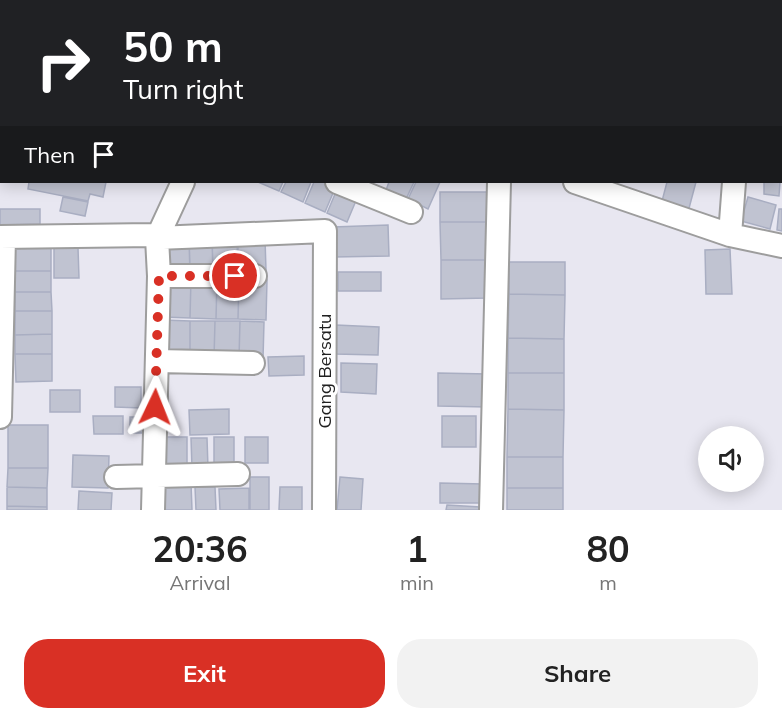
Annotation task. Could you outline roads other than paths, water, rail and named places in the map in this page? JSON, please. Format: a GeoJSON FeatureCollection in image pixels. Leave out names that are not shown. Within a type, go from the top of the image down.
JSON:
{"type":"FeatureCollection","features":[{"type":"Feature","properties":{"kind":"street"},"geometry":{"type":"LineString","coordinates":[[153,510],[159,276],[154,236],[182,183]]}},
{"type":"Feature","properties":{"kind":"street"},"geometry":{"type":"LineString","coordinates":[[340,183],[411,212]]}},
{"type":"Feature","properties":{"kind":"street"},"geometry":{"type":"LineString","coordinates":[[491,510],[499,183]]}},
{"type":"Feature","properties":{"kind":"street"},"geometry":{"type":"LineString","coordinates":[[578,183],[730,235],[782,246]]}},
{"type":"Feature","properties":{"kind":"street"},"geometry":{"type":"LineString","coordinates":[[730,235],[734,183]]}},
{"type":"Feature","properties":{"kind":"street","name":"Gang Bersatu"},"geometry":{"type":"LineString","coordinates":[[154,236],[325,231],[324,510]]}},
{"type":"Feature","properties":{"kind":"street"},"geometry":{"type":"LineString","coordinates":[[0,417],[2,237],[154,236]]}},
{"type":"Feature","properties":{"kind":"street"},"geometry":{"type":"LineString","coordinates":[[159,276],[255,276]]}},
{"type":"Feature","properties":{"kind":"street"},"geometry":{"type":"LineString","coordinates":[[157,361],[253,363]]}},
{"type":"Feature","properties":{"kind":"street"},"geometry":{"type":"LineString","coordinates":[[116,477],[238,474]]}}]}
